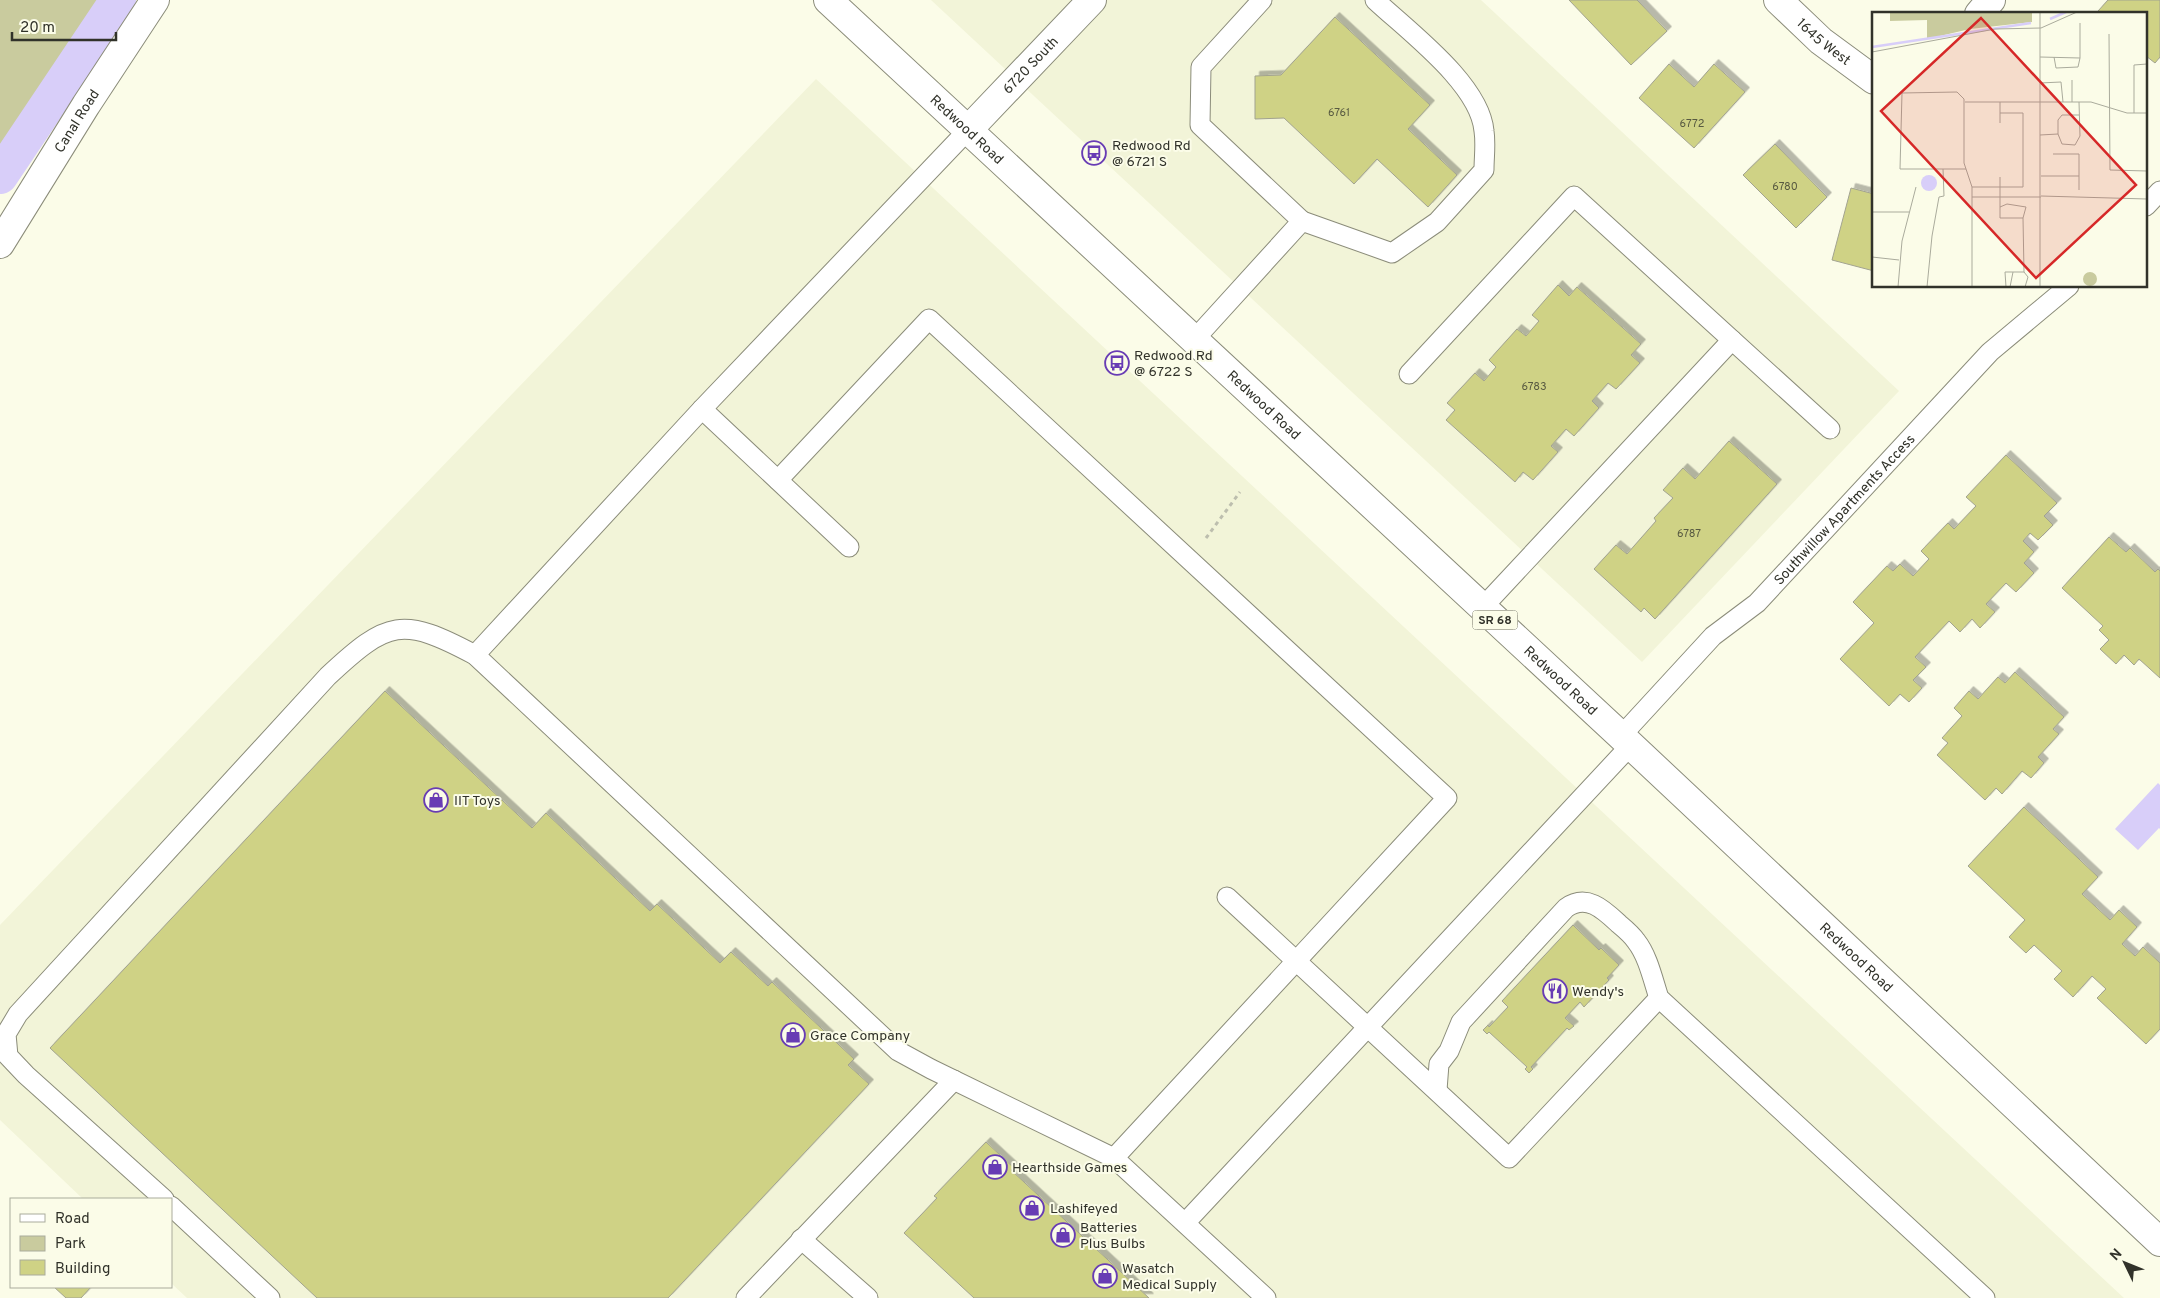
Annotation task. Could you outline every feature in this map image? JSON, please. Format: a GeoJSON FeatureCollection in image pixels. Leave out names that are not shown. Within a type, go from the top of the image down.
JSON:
{"type":"FeatureCollection","features":[{"type":"Feature","properties":{"kind":"main road","name":"Canal Road"},"geometry":{"type":"LineString","coordinates":[[0,244],[86,105],[155,0]]}},
{"type":"Feature","properties":{"kind":"main road","name":"6720 South"},"geometry":{"type":"LineString","coordinates":[[968,130],[1092,0]]}},
{"type":"Feature","properties":{"kind":"main road","name":"1645 West"},"geometry":{"type":"LineString","coordinates":[[1778,0],[1822,41],[1872,78]]}},
{"type":"Feature","properties":{"kind":"main road"},"geometry":{"type":"LineString","coordinates":[[1981,12],[1991,0]]}},
{"type":"Feature","properties":{"kind":"main road","name":"Redwood Road"},"geometry":{"type":"LineString","coordinates":[[834,2],[1193,341],[1626,741],[2160,1242]]}},
{"type":"Feature","properties":{"kind":"lane"},"geometry":{"type":"LineString","coordinates":[[1262,0],[1200,67],[1200,124],[1302,221],[1392,253],[1437,222],[1484,170],[1484,130],[1474,101],[1455,75],[1375,0]]}},
{"type":"Feature","properties":{"kind":"lane"},"geometry":{"type":"LineString","coordinates":[[475,655],[702,409],[968,130]]}},
{"type":"Feature","properties":{"kind":"lane"},"geometry":{"type":"LineString","coordinates":[[2148,204],[2160,191]]}},
{"type":"Feature","properties":{"kind":"lane"},"geometry":{"type":"LineString","coordinates":[[1409,374],[1574,196],[1830,430]]}},
{"type":"Feature","properties":{"kind":"lane"},"geometry":{"type":"LineString","coordinates":[[1193,341],[1302,221]]}},
{"type":"Feature","properties":{"kind":"lane","name":"Southwillow Apartments Access"},"geometry":{"type":"LineString","coordinates":[[1185,1223],[1368,1026],[1626,741],[1713,636],[1757,603],[1990,352],[2067,288]]}},
{"type":"Feature","properties":{"kind":"lane"},"geometry":{"type":"LineString","coordinates":[[778,480],[929,319],[1447,798],[1114,1158]]}},
{"type":"Feature","properties":{"kind":"lane"},"geometry":{"type":"LineString","coordinates":[[1482,608],[1732,340]]}},
{"type":"Feature","properties":{"kind":"lane"},"geometry":{"type":"LineString","coordinates":[[702,409],[849,547]]}},
{"type":"Feature","properties":{"kind":"lane"},"geometry":{"type":"LineString","coordinates":[[163,1198],[26,1075],[8,1056],[6,1034],[18,1014],[328,676],[359,648],[385,633],[403,628],[420,630],[448,641],[475,655],[898,1050],[954,1080],[1114,1158],[1266,1298]]}},
{"type":"Feature","properties":{"kind":"lane"},"geometry":{"type":"LineString","coordinates":[[1228,897],[1509,1158],[1659,998]]}},
{"type":"Feature","properties":{"kind":"lane"},"geometry":{"type":"LineString","coordinates":[[1437,1090],[1439,1064],[1449,1050],[1461,1022],[1555,920],[1572,904],[1580,901],[1588,902],[1600,907],[1636,940],[1642,951],[1659,998],[1985,1298]]}},
{"type":"Feature","properties":{"kind":"lane"},"geometry":{"type":"LineString","coordinates":[[746,1298],[954,1080]]}},
{"type":"Feature","properties":{"kind":"lane"},"geometry":{"type":"LineString","coordinates":[[172,1207],[270,1298]]}},
{"type":"Feature","properties":{"kind":"lane"},"geometry":{"type":"LineString","coordinates":[[802,1239],[868,1298]]}},
{"type":"Feature","properties":{"kind":"path"},"geometry":{"type":"LineString","coordinates":[[1204,541],[1240,492]]}},
{"type":"Feature","properties":{"kind":"shaded area"},"geometry":{"type":"Polygon","coordinates":[[[931,0],[1481,0],[1899,391],[1642,662],[931,0]]]}},
{"type":"Feature","properties":{"kind":"shaded area"},"geometry":{"type":"Polygon","coordinates":[[[816,79],[2124,1298],[187,1298],[172,1284],[172,1198],[82,1198],[0,1120],[0,925],[816,79]]]}},
{"type":"Feature","properties":{"kind":"shaded area"},"geometry":{"type":"Polygon","coordinates":[[[2158,783],[2160,785],[2160,829],[2138,850],[2115,829],[2158,783]]]}},
{"type":"Feature","properties":{"kind":"green space"},"geometry":{"type":"Polygon","coordinates":[[[0,0],[102,0],[0,150],[0,0]]]}},
{"type":"Feature","properties":{"kind":"building"},"geometry":{"type":"Polygon","coordinates":[[[1569,0],[1637,0],[1667,31],[1631,65],[1569,0]]]}},
{"type":"Feature","properties":{"kind":"building"},"geometry":{"type":"Polygon","coordinates":[[[2108,0],[2160,0],[2160,57],[2155,63],[2148,58],[2148,12],[2098,11],[2108,0]]]}},
{"type":"Feature","properties":{"kind":"building"},"geometry":{"type":"Polygon","coordinates":[[[1335,17],[1430,105],[1408,129],[1457,175],[1428,207],[1377,159],[1354,184],[1284,118],[1255,119],[1255,76],[1281,75],[1335,17]]]}},
{"type":"Feature","properties":{"kind":"building"},"geometry":{"type":"Polygon","coordinates":[[[1669,64],[1694,87],[1714,64],[1745,92],[1694,148],[1639,98],[1669,64]]]}},
{"type":"Feature","properties":{"kind":"building"},"geometry":{"type":"Polygon","coordinates":[[[1775,144],[1827,197],[1796,228],[1743,175],[1775,144]]]}},
{"type":"Feature","properties":{"kind":"building"},"geometry":{"type":"Polygon","coordinates":[[[1851,188],[1872,193],[1872,270],[1832,260],[1851,188]]]}},
{"type":"Feature","properties":{"kind":"building"},"geometry":{"type":"Polygon","coordinates":[[[1558,285],[1569,296],[1577,287],[1641,344],[1631,355],[1640,363],[1616,389],[1608,383],[1592,401],[1599,408],[1574,436],[1566,429],[1551,446],[1558,452],[1533,480],[1523,472],[1515,482],[1446,420],[1455,410],[1447,403],[1475,373],[1484,381],[1496,367],[1489,360],[1517,329],[1526,336],[1539,321],[1532,315],[1558,285]]]}},
{"type":"Feature","properties":{"kind":"building"},"geometry":{"type":"Polygon","coordinates":[[[1729,441],[1777,484],[1655,619],[1644,608],[1641,612],[1594,569],[1616,545],[1627,554],[1656,521],[1654,518],[1673,498],[1663,490],[1683,468],[1695,479],[1729,441]]]}},
{"type":"Feature","properties":{"kind":"building"},"geometry":{"type":"Polygon","coordinates":[[[2006,455],[2057,503],[2044,516],[2053,525],[2038,540],[2030,533],[2023,541],[2034,552],[2024,563],[2034,573],[2016,592],[2006,583],[1986,604],[1995,612],[1980,628],[1972,619],[1960,632],[1949,621],[1915,657],[1926,667],[1913,680],[1922,688],[1909,702],[1900,694],[1889,706],[1840,659],[1874,623],[1853,602],[1887,566],[1893,571],[1900,564],[1913,576],[1929,559],[1921,551],[1948,523],[1954,529],[1976,506],[1966,497],[2006,455]]]}},
{"type":"Feature","properties":{"kind":"building"},"geometry":{"type":"Polygon","coordinates":[[[2109,537],[2126,552],[2130,548],[2155,572],[2158,569],[2160,571],[2160,678],[2139,659],[2134,665],[2124,655],[2116,664],[2100,649],[2109,640],[2099,630],[2103,626],[2062,588],[2109,537]]]}},
{"type":"Feature","properties":{"kind":"building"},"geometry":{"type":"Polygon","coordinates":[[[2015,672],[2064,717],[2053,729],[2059,734],[2038,757],[2044,763],[2031,778],[2022,771],[2002,794],[1996,788],[1985,800],[1937,755],[1948,743],[1942,738],[1962,716],[1954,708],[1969,691],[1978,699],[1998,677],[2005,683],[2015,672]]]}},
{"type":"Feature","properties":{"kind":"building"},"geometry":{"type":"Polygon","coordinates":[[[385,691],[532,828],[546,813],[650,911],[657,904],[720,963],[731,952],[768,986],[772,982],[854,1059],[848,1065],[869,1084],[668,1298],[317,1298],[50,1048],[385,691]]]}},
{"type":"Feature","properties":{"kind":"building"},"geometry":{"type":"Polygon","coordinates":[[[2024,807],[2098,877],[2082,894],[2110,920],[2119,910],[2137,927],[2122,944],[2135,956],[2143,947],[2160,963],[2160,1029],[2146,1044],[2097,998],[2106,989],[2092,976],[2073,997],[2054,979],[2062,971],[2034,945],[2026,953],[2009,937],[2025,920],[1968,866],[2024,807]]]}},
{"type":"Feature","properties":{"kind":"building","name":"Wendy's"},"geometry":{"type":"Polygon","coordinates":[[[1573,925],[1599,950],[1601,948],[1619,965],[1607,978],[1609,980],[1584,1007],[1580,1002],[1565,1018],[1574,1026],[1569,1030],[1567,1028],[1531,1067],[1533,1069],[1529,1073],[1525,1069],[1527,1067],[1489,1032],[1487,1034],[1483,1030],[1488,1025],[1489,1027],[1508,1007],[1502,1001],[1573,925]]]}},
{"type":"Feature","properties":{"kind":"building"},"geometry":{"type":"Polygon","coordinates":[[[986,1142],[1014,1168],[1011,1170],[1149,1298],[974,1298],[904,1233],[937,1198],[934,1196],[986,1142]]]}},
{"type":"Feature","properties":{"kind":"building"},"geometry":{"type":"Polygon","coordinates":[[[55,1288],[90,1288],[81,1298],[66,1298],[55,1288]]]}},
{"type":"Feature","properties":{"kind":"waterway"},"geometry":{"type":"LineString","coordinates":[[0,176],[118,0]]}},
{"type":"Feature","properties":{"kind":"place","name":"Redwood Rd @ 6721 S"},"geometry":{"type":"Point","coordinates":[1094,153]}},
{"type":"Feature","properties":{"kind":"place","name":"Redwood Rd @ 6722 S"},"geometry":{"type":"Point","coordinates":[1117,363]}},
{"type":"Feature","properties":{"kind":"place","name":"IIT Toys"},"geometry":{"type":"Point","coordinates":[436,800]}},
{"type":"Feature","properties":{"kind":"place","name":"Wendy's"},"geometry":{"type":"Point","coordinates":[1555,991]}},
{"type":"Feature","properties":{"kind":"place","name":"Grace Company"},"geometry":{"type":"Point","coordinates":[793,1035]}},
{"type":"Feature","properties":{"kind":"place","name":"Hearthside Games"},"geometry":{"type":"Point","coordinates":[995,1167]}},
{"type":"Feature","properties":{"kind":"place","name":"Lashifeyed"},"geometry":{"type":"Point","coordinates":[1032,1208]}},
{"type":"Feature","properties":{"kind":"place","name":"Batteries Plus Bulbs"},"geometry":{"type":"Point","coordinates":[1063,1235]}},
{"type":"Feature","properties":{"kind":"place","name":"Wasatch Medical Supply"},"geometry":{"type":"Point","coordinates":[1105,1276]}}]}
